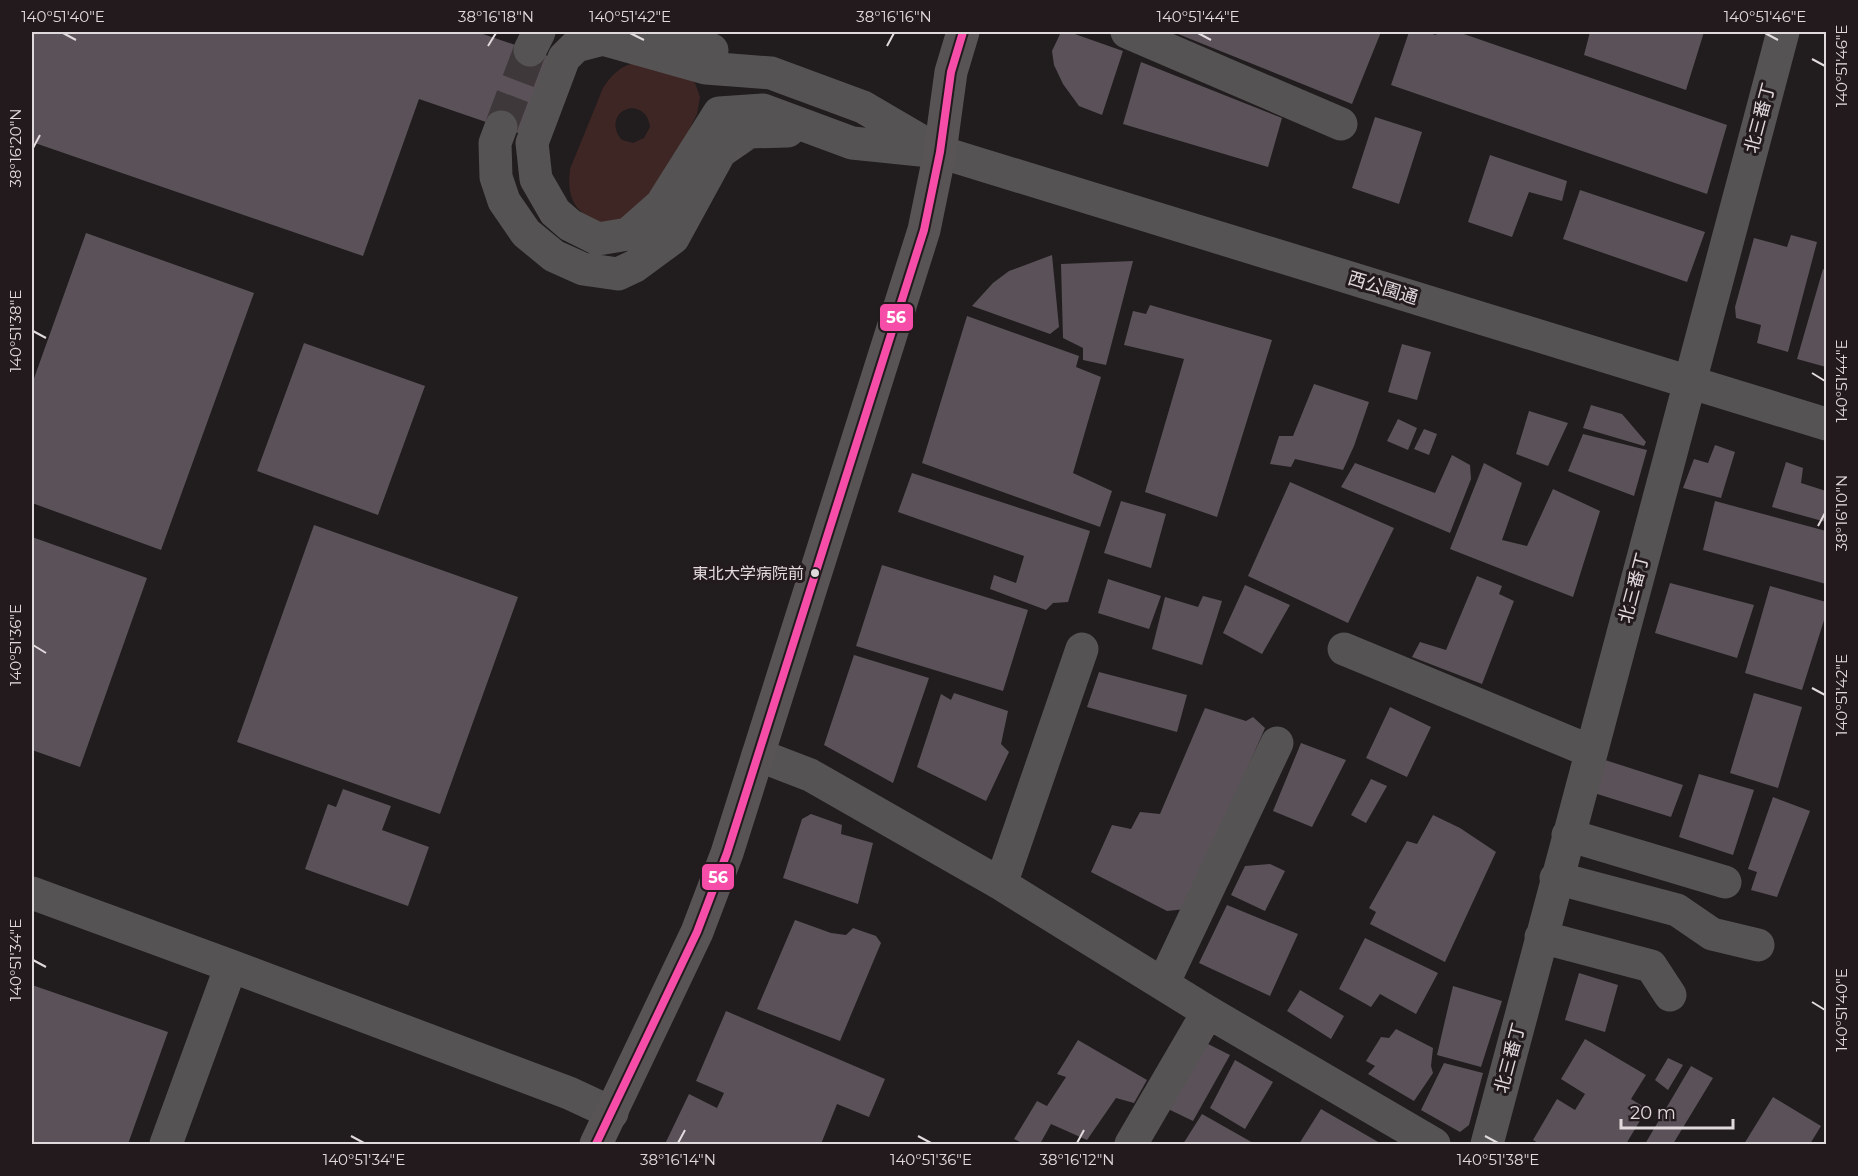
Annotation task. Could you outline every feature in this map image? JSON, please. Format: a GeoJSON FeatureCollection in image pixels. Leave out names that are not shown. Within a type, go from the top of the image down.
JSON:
{"type":"FeatureCollection","features":[{"type":"Feature","properties":{"kind":"main road"},"geometry":{"type":"LineString","coordinates":[[596,1144],[697,932],[727,853],[924,230],[940,152],[951,72],[963,32]]}},
{"type":"Feature","properties":{"kind":"street"},"geometry":{"type":"LineString","coordinates":[[664,32],[863,107],[940,152]]}},
{"type":"Feature","properties":{"kind":"street"},"geometry":{"type":"LineString","coordinates":[[1127,32],[1341,124]]}},
{"type":"Feature","properties":{"kind":"street","name":"北三番丁"},"geometry":{"type":"LineString","coordinates":[[1487,1144],[1783,32]]}},
{"type":"Feature","properties":{"kind":"street"},"geometry":{"type":"LineString","coordinates":[[771,73],[706,68],[603,39],[576,46],[564,58],[532,143],[536,179],[555,212],[570,225],[598,239],[628,234],[661,206],[719,113],[763,110],[852,143],[940,152]]}},
{"type":"Feature","properties":{"kind":"street"},"geometry":{"type":"LineString","coordinates":[[501,127],[495,143],[496,177],[504,201],[526,233],[554,256],[583,269],[618,274],[635,266],[672,238],[720,152],[749,132],[817,130]]}},
{"type":"Feature","properties":{"kind":"street","name":"西公園通"},"geometry":{"type":"LineString","coordinates":[[940,152],[1827,424]]}},
{"type":"Feature","properties":{"kind":"street"},"geometry":{"type":"LineString","coordinates":[[1001,884],[1082,649]]}},
{"type":"Feature","properties":{"kind":"street"},"geometry":{"type":"LineString","coordinates":[[1344,649],[1590,751]]}},
{"type":"Feature","properties":{"kind":"street"},"geometry":{"type":"LineString","coordinates":[[1163,984],[1277,743]]}},
{"type":"Feature","properties":{"kind":"street"},"geometry":{"type":"LineString","coordinates":[[758,755],[810,775],[1001,884],[1418,1141]]}},
{"type":"Feature","properties":{"kind":"street"},"geometry":{"type":"LineString","coordinates":[[1568,835],[1725,882]]}},
{"type":"Feature","properties":{"kind":"street"},"geometry":{"type":"LineString","coordinates":[[1556,878],[1677,910],[1712,934],[1758,945]]}},
{"type":"Feature","properties":{"kind":"street"},"geometry":{"type":"LineString","coordinates":[[32,894],[569,1093],[612,1113]]}},
{"type":"Feature","properties":{"kind":"street"},"geometry":{"type":"LineString","coordinates":[[1541,937],[1651,966],[1670,995]]}},
{"type":"Feature","properties":{"kind":"street"},"geometry":{"type":"LineString","coordinates":[[166,1144],[231,966]]}},
{"type":"Feature","properties":{"kind":"street"},"geometry":{"type":"LineString","coordinates":[[1131,1144],[1208,1012]]}},
{"type":"Feature","properties":{"kind":"shaded area"},"geometry":{"type":"Polygon","coordinates":[[[639,62],[688,77],[695,83],[700,97],[697,114],[685,138],[639,211],[609,225],[589,217],[576,206],[570,191],[570,169],[603,88],[618,71],[627,65],[639,62]],[[631,108],[618,116],[616,130],[622,140],[633,143],[644,138],[650,127],[644,113],[631,108]]]}},
{"type":"Feature","properties":{"kind":"building"},"geometry":{"type":"Polygon","coordinates":[[[32,32],[477,32],[551,57],[524,135],[419,99],[363,256],[32,142],[32,32]]]}},
{"type":"Feature","properties":{"kind":"building"},"geometry":{"type":"Polygon","coordinates":[[[1061,32],[1069,32],[1123,51],[1102,115],[1079,106],[1063,84],[1054,65],[1052,51],[1061,32]]]}},
{"type":"Feature","properties":{"kind":"building"},"geometry":{"type":"Polygon","coordinates":[[[1173,32],[1381,32],[1352,104],[1173,32]]]}},
{"type":"Feature","properties":{"kind":"building"},"geometry":{"type":"Polygon","coordinates":[[[1409,32],[1436,35],[1438,32],[1458,32],[1727,125],[1707,194],[1391,85],[1409,32]]]}},
{"type":"Feature","properties":{"kind":"building"},"geometry":{"type":"Polygon","coordinates":[[[1590,32],[1704,32],[1686,90],[1584,55],[1590,32]]]}},
{"type":"Feature","properties":{"kind":"building"},"geometry":{"type":"Polygon","coordinates":[[[1141,62],[1282,118],[1268,167],[1123,124],[1141,62]]]}},
{"type":"Feature","properties":{"kind":"building"},"geometry":{"type":"Polygon","coordinates":[[[1375,117],[1422,132],[1399,204],[1352,188],[1375,117]]]}},
{"type":"Feature","properties":{"kind":"building"},"geometry":{"type":"Polygon","coordinates":[[[1490,155],[1567,181],[1562,201],[1529,192],[1512,237],[1468,222],[1490,155]]]}},
{"type":"Feature","properties":{"kind":"building"},"geometry":{"type":"Polygon","coordinates":[[[1580,190],[1705,232],[1687,282],[1563,239],[1580,190]]]}},
{"type":"Feature","properties":{"kind":"building"},"geometry":{"type":"Polygon","coordinates":[[[86,233],[254,293],[161,550],[32,503],[32,384],[86,233]]]}},
{"type":"Feature","properties":{"kind":"building"},"geometry":{"type":"Polygon","coordinates":[[[1791,235],[1817,242],[1788,352],[1757,343],[1761,325],[1736,318],[1735,307],[1754,238],[1787,247],[1791,235]]]}},
{"type":"Feature","properties":{"kind":"building"},"geometry":{"type":"Polygon","coordinates":[[[1052,255],[1059,327],[1050,334],[972,306],[993,283],[1009,271],[1052,255]]]}},
{"type":"Feature","properties":{"kind":"building"},"geometry":{"type":"Polygon","coordinates":[[[1133,261],[1106,365],[1083,360],[1083,348],[1063,338],[1061,264],[1133,261]]]}},
{"type":"Feature","properties":{"kind":"building"},"geometry":{"type":"Polygon","coordinates":[[[1823,269],[1826,270],[1826,367],[1797,359],[1823,269]]]}},
{"type":"Feature","properties":{"kind":"building"},"geometry":{"type":"Polygon","coordinates":[[[1150,305],[1272,340],[1217,517],[1145,492],[1184,359],[1124,345],[1133,311],[1146,314],[1150,305]]]}},
{"type":"Feature","properties":{"kind":"building"},"geometry":{"type":"Polygon","coordinates":[[[967,316],[1079,356],[1076,367],[1101,377],[1073,473],[1112,491],[1100,527],[922,463],[967,316]]]}},
{"type":"Feature","properties":{"kind":"building"},"geometry":{"type":"Polygon","coordinates":[[[304,343],[425,386],[378,515],[257,471],[304,343]]]}},
{"type":"Feature","properties":{"kind":"building"},"geometry":{"type":"Polygon","coordinates":[[[1402,344],[1431,352],[1417,400],[1388,392],[1402,344]]]}},
{"type":"Feature","properties":{"kind":"building"},"geometry":{"type":"Polygon","coordinates":[[[1314,384],[1369,402],[1343,470],[1295,459],[1291,467],[1270,464],[1279,436],[1293,436],[1314,384]]]}},
{"type":"Feature","properties":{"kind":"building"},"geometry":{"type":"Polygon","coordinates":[[[1591,405],[1622,414],[1646,442],[1644,446],[1583,428],[1591,405]]]}},
{"type":"Feature","properties":{"kind":"building"},"geometry":{"type":"Polygon","coordinates":[[[1529,411],[1568,423],[1548,466],[1516,454],[1529,411]]]}},
{"type":"Feature","properties":{"kind":"building"},"geometry":{"type":"Polygon","coordinates":[[[1398,419],[1417,428],[1408,450],[1387,441],[1398,419]]]}},
{"type":"Feature","properties":{"kind":"building"},"geometry":{"type":"Polygon","coordinates":[[[1424,429],[1437,434],[1429,455],[1414,449],[1424,429]]]}},
{"type":"Feature","properties":{"kind":"building"},"geometry":{"type":"Polygon","coordinates":[[[1583,434],[1647,450],[1634,496],[1568,471],[1583,434]]]}},
{"type":"Feature","properties":{"kind":"building"},"geometry":{"type":"Polygon","coordinates":[[[1715,445],[1735,452],[1721,498],[1683,488],[1694,459],[1708,463],[1715,445]]]}},
{"type":"Feature","properties":{"kind":"building"},"geometry":{"type":"Polygon","coordinates":[[[1452,455],[1470,465],[1471,479],[1450,533],[1341,487],[1355,463],[1435,493],[1452,455]]]}},
{"type":"Feature","properties":{"kind":"building"},"geometry":{"type":"Polygon","coordinates":[[[1786,462],[1803,468],[1801,483],[1826,491],[1826,522],[1772,507],[1786,462]]]}},
{"type":"Feature","properties":{"kind":"building"},"geometry":{"type":"Polygon","coordinates":[[[1484,463],[1522,483],[1502,540],[1527,546],[1553,489],[1600,511],[1573,597],[1450,549],[1484,463]]]}},
{"type":"Feature","properties":{"kind":"building"},"geometry":{"type":"Polygon","coordinates":[[[912,473],[1090,531],[1068,602],[1053,603],[1046,610],[990,589],[994,575],[1016,583],[1024,556],[898,512],[912,473]]]}},
{"type":"Feature","properties":{"kind":"building"},"geometry":{"type":"Polygon","coordinates":[[[1290,482],[1394,528],[1348,623],[1248,576],[1290,482]]]}},
{"type":"Feature","properties":{"kind":"building"},"geometry":{"type":"Polygon","coordinates":[[[1121,501],[1166,514],[1151,568],[1104,553],[1121,501]]]}},
{"type":"Feature","properties":{"kind":"building"},"geometry":{"type":"Polygon","coordinates":[[[1715,501],[1826,531],[1826,584],[1703,550],[1715,501]]]}},
{"type":"Feature","properties":{"kind":"building"},"geometry":{"type":"Polygon","coordinates":[[[314,525],[518,597],[440,814],[237,742],[314,525]]]}},
{"type":"Feature","properties":{"kind":"building"},"geometry":{"type":"Polygon","coordinates":[[[32,537],[147,578],[80,767],[32,750],[32,537]]]}},
{"type":"Feature","properties":{"kind":"building"},"geometry":{"type":"Polygon","coordinates":[[[882,565],[1028,610],[1003,691],[856,646],[882,565]]]}},
{"type":"Feature","properties":{"kind":"building"},"geometry":{"type":"Polygon","coordinates":[[[1477,576],[1502,586],[1499,594],[1514,601],[1482,684],[1412,657],[1420,642],[1446,650],[1477,576]]]}},
{"type":"Feature","properties":{"kind":"building"},"geometry":{"type":"Polygon","coordinates":[[[1108,579],[1161,596],[1149,629],[1098,613],[1108,579]]]}},
{"type":"Feature","properties":{"kind":"building"},"geometry":{"type":"Polygon","coordinates":[[[1670,583],[1754,605],[1737,658],[1655,633],[1670,583]]]}},
{"type":"Feature","properties":{"kind":"building"},"geometry":{"type":"Polygon","coordinates":[[[1245,585],[1290,605],[1262,654],[1223,633],[1245,585]]]}},
{"type":"Feature","properties":{"kind":"building"},"geometry":{"type":"Polygon","coordinates":[[[1770,586],[1826,602],[1826,614],[1802,690],[1745,673],[1770,586]]]}},
{"type":"Feature","properties":{"kind":"building"},"geometry":{"type":"Polygon","coordinates":[[[1203,596],[1222,601],[1202,665],[1152,649],[1165,597],[1198,607],[1203,596]]]}},
{"type":"Feature","properties":{"kind":"building"},"geometry":{"type":"Polygon","coordinates":[[[854,655],[929,678],[893,783],[824,745],[854,655]]]}},
{"type":"Feature","properties":{"kind":"building"},"geometry":{"type":"Polygon","coordinates":[[[1099,672],[1187,695],[1177,732],[1087,707],[1099,672]]]}},
{"type":"Feature","properties":{"kind":"building"},"geometry":{"type":"Polygon","coordinates":[[[954,693],[1008,711],[1001,744],[1009,752],[986,801],[917,767],[941,694],[951,700],[954,693]]]}},
{"type":"Feature","properties":{"kind":"building"},"geometry":{"type":"Polygon","coordinates":[[[1754,693],[1802,707],[1778,788],[1730,773],[1754,693]]]}},
{"type":"Feature","properties":{"kind":"building"},"geometry":{"type":"Polygon","coordinates":[[[1390,707],[1431,727],[1407,777],[1366,758],[1390,707]]]}},
{"type":"Feature","properties":{"kind":"building"},"geometry":{"type":"Polygon","coordinates":[[[1205,708],[1246,721],[1253,717],[1265,728],[1186,909],[1167,911],[1091,872],[1112,825],[1131,829],[1140,812],[1160,814],[1205,708]]]}},
{"type":"Feature","properties":{"kind":"building"},"geometry":{"type":"Polygon","coordinates":[[[1301,743],[1346,760],[1312,827],[1273,811],[1301,743]]]}},
{"type":"Feature","properties":{"kind":"building"},"geometry":{"type":"Polygon","coordinates":[[[1605,760],[1683,785],[1671,817],[1594,793],[1605,760]]]}},
{"type":"Feature","properties":{"kind":"building"},"geometry":{"type":"Polygon","coordinates":[[[1699,774],[1754,790],[1733,855],[1679,837],[1699,774]]]}},
{"type":"Feature","properties":{"kind":"building"},"geometry":{"type":"Polygon","coordinates":[[[1371,779],[1387,786],[1366,823],[1351,815],[1371,779]]]}},
{"type":"Feature","properties":{"kind":"building"},"geometry":{"type":"Polygon","coordinates":[[[343,789],[391,806],[382,830],[429,847],[408,906],[305,869],[328,804],[336,807],[343,789]]]}},
{"type":"Feature","properties":{"kind":"building"},"geometry":{"type":"Polygon","coordinates":[[[1773,797],[1810,811],[1777,897],[1751,890],[1757,872],[1748,869],[1773,797]]]}},
{"type":"Feature","properties":{"kind":"building"},"geometry":{"type":"Polygon","coordinates":[[[811,814],[842,825],[841,834],[873,843],[858,904],[783,878],[802,819],[811,814]]]}},
{"type":"Feature","properties":{"kind":"building"},"geometry":{"type":"Polygon","coordinates":[[[1433,815],[1460,828],[1496,852],[1445,962],[1370,924],[1376,912],[1369,908],[1407,841],[1417,844],[1433,815]]]}},
{"type":"Feature","properties":{"kind":"building"},"geometry":{"type":"Polygon","coordinates":[[[1270,864],[1285,871],[1265,911],[1231,895],[1245,866],[1270,864]]]}},
{"type":"Feature","properties":{"kind":"building"},"geometry":{"type":"Polygon","coordinates":[[[1227,905],[1298,934],[1270,996],[1199,963],[1227,905]]]}},
{"type":"Feature","properties":{"kind":"building"},"geometry":{"type":"Polygon","coordinates":[[[795,920],[831,933],[846,935],[853,928],[876,936],[881,943],[840,1041],[757,1009],[795,920]]]}},
{"type":"Feature","properties":{"kind":"building"},"geometry":{"type":"Polygon","coordinates":[[[1365,938],[1438,973],[1416,1014],[1380,994],[1371,1007],[1339,989],[1365,938]]]}},
{"type":"Feature","properties":{"kind":"building"},"geometry":{"type":"Polygon","coordinates":[[[1579,973],[1618,985],[1605,1032],[1565,1020],[1579,973]]]}},
{"type":"Feature","properties":{"kind":"building"},"geometry":{"type":"Polygon","coordinates":[[[32,985],[168,1032],[128,1144],[32,1144],[32,985]]]}},
{"type":"Feature","properties":{"kind":"building"},"geometry":{"type":"Polygon","coordinates":[[[1453,986],[1502,1001],[1481,1067],[1437,1055],[1453,986]]]}},
{"type":"Feature","properties":{"kind":"building"},"geometry":{"type":"Polygon","coordinates":[[[1300,990],[1344,1016],[1331,1039],[1287,1011],[1300,990]]]}},
{"type":"Feature","properties":{"kind":"building"},"geometry":{"type":"Polygon","coordinates":[[[726,1011],[885,1079],[869,1117],[837,1104],[821,1144],[665,1144],[689,1094],[717,1108],[724,1093],[696,1081],[726,1011]]]}},
{"type":"Feature","properties":{"kind":"building"},"geometry":{"type":"Polygon","coordinates":[[[1396,1029],[1433,1048],[1431,1066],[1433,1073],[1414,1101],[1368,1074],[1375,1066],[1366,1061],[1381,1037],[1389,1038],[1396,1029]]]}},
{"type":"Feature","properties":{"kind":"building"},"geometry":{"type":"Polygon","coordinates":[[[1585,1039],[1646,1075],[1631,1099],[1647,1109],[1626,1144],[1540,1144],[1533,1140],[1557,1099],[1575,1110],[1585,1094],[1561,1079],[1585,1039]]]}},
{"type":"Feature","properties":{"kind":"building"},"geometry":{"type":"Polygon","coordinates":[[[1078,1040],[1147,1080],[1134,1103],[1116,1098],[1087,1140],[1051,1124],[1040,1144],[1024,1144],[1014,1139],[1037,1101],[1047,1106],[1066,1077],[1057,1074],[1078,1040]]]}},
{"type":"Feature","properties":{"kind":"building"},"geometry":{"type":"Polygon","coordinates":[[[1206,1043],[1230,1055],[1193,1121],[1166,1108],[1206,1043]]]}},
{"type":"Feature","properties":{"kind":"building"},"geometry":{"type":"Polygon","coordinates":[[[1668,1058],[1683,1065],[1668,1090],[1655,1080],[1668,1058]]]}},
{"type":"Feature","properties":{"kind":"building"},"geometry":{"type":"Polygon","coordinates":[[[1235,1060],[1273,1082],[1245,1129],[1210,1108],[1235,1060]]]}},
{"type":"Feature","properties":{"kind":"building"},"geometry":{"type":"Polygon","coordinates":[[[1444,1063],[1483,1073],[1469,1125],[1460,1132],[1421,1110],[1444,1063]]]}},
{"type":"Feature","properties":{"kind":"building"},"geometry":{"type":"Polygon","coordinates":[[[1691,1066],[1713,1078],[1673,1144],[1645,1144],[1691,1066]]]}},
{"type":"Feature","properties":{"kind":"building"},"geometry":{"type":"Polygon","coordinates":[[[1773,1097],[1821,1126],[1810,1144],[1744,1144],[1773,1097]]]}},
{"type":"Feature","properties":{"kind":"building"},"geometry":{"type":"Polygon","coordinates":[[[1321,1109],[1380,1143],[1299,1144],[1321,1109]]]}},
{"type":"Feature","properties":{"kind":"building"},"geometry":{"type":"Polygon","coordinates":[[[1202,1114],[1255,1144],[1183,1144],[1202,1114]]]}},
{"type":"Feature","properties":{"kind":"tunnel"},"geometry":{"type":"LineString","coordinates":[[501,127],[530,50]]}},
{"type":"Feature","properties":{"kind":"transit line","name":"56"},"geometry":{"type":"LineString","coordinates":[[596,1144],[697,932],[727,853],[924,230],[940,152],[951,72],[963,32]]}},
{"type":"Feature","properties":{"kind":"place","name":"東北大学病院前"},"geometry":{"type":"Point","coordinates":[815,573]}}]}
